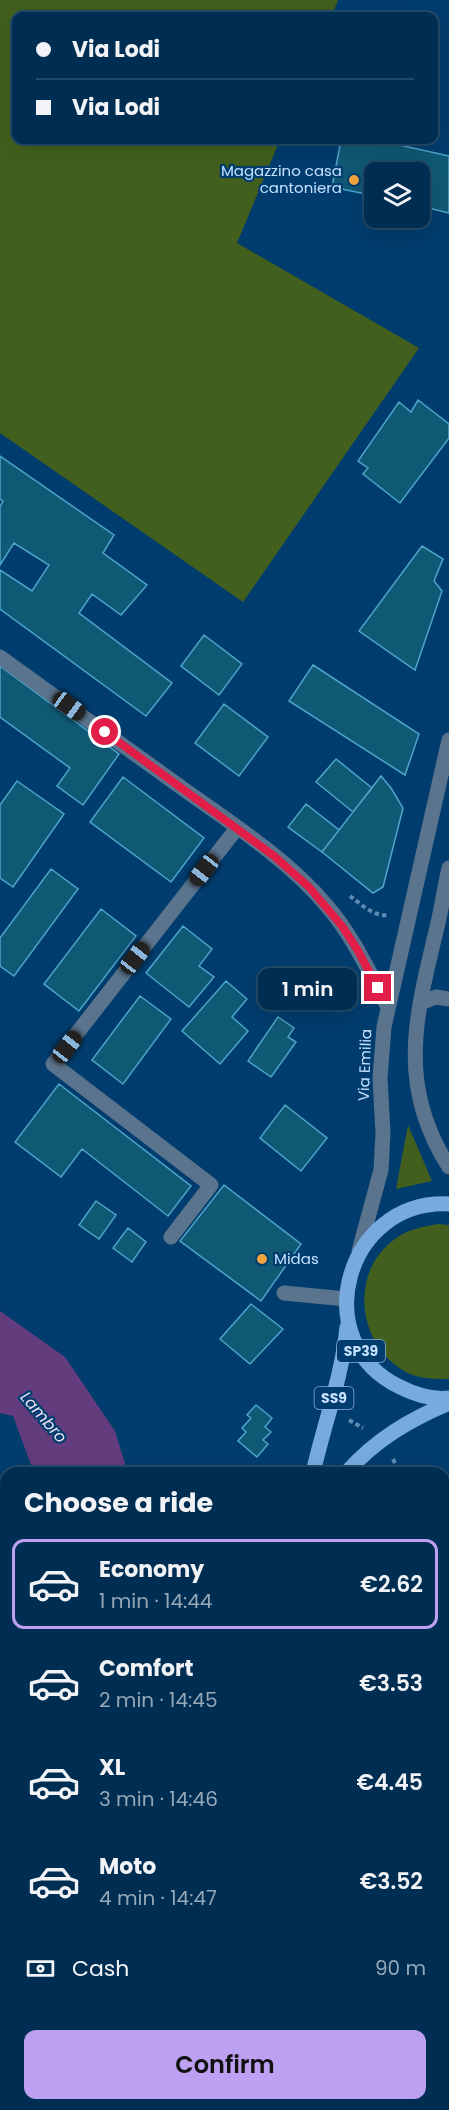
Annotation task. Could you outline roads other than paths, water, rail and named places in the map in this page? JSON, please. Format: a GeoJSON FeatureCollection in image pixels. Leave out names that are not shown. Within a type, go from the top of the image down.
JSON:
{"type":"FeatureCollection","features":[{"type":"Feature","properties":{"kind":"main road","name":"SP39"},"geometry":{"type":"LineString","coordinates":[[449,1203],[414,1207],[392,1217],[374,1232],[359,1251],[350,1274],[346,1299],[348,1321],[357,1345],[371,1367],[391,1383],[414,1394],[440,1399],[449,1398]]}},
{"type":"Feature","properties":{"kind":"main road","name":"SS9"},"geometry":{"type":"LineString","coordinates":[[314,1467],[343,1359],[348,1321]]}},
{"type":"Feature","properties":{"kind":"main road"},"geometry":{"type":"LineString","coordinates":[[352,1467],[369,1450],[403,1424],[449,1403]]}},
{"type":"Feature","properties":{"kind":"street"},"geometry":{"type":"LineString","coordinates":[[0,657],[285,865],[327,906],[357,949],[388,1007]]}},
{"type":"Feature","properties":{"kind":"street","name":"Via Emilia"},"geometry":{"type":"LineString","coordinates":[[359,1251],[381,1170],[383,1133],[381,1059],[388,1007],[403,951],[449,740]]}},
{"type":"Feature","properties":{"kind":"street"},"geometry":{"type":"LineString","coordinates":[[171,1237],[211,1185],[53,1064],[237,828]]}},
{"type":"Feature","properties":{"kind":"street"},"geometry":{"type":"LineString","coordinates":[[449,868],[420,1003],[415,1039],[417,1089],[427,1126],[449,1167]]}},
{"type":"Feature","properties":{"kind":"street"},"geometry":{"type":"LineString","coordinates":[[420,1003],[436,997],[449,999]]}},
{"type":"Feature","properties":{"kind":"street"},"geometry":{"type":"LineString","coordinates":[[284,1293],[346,1299]]}},
{"type":"Feature","properties":{"kind":"water","name":"Lambro"},"geometry":{"type":"Polygon","coordinates":[[[0,1311],[65,1357],[115,1431],[126,1467],[32,1467],[13,1416],[0,1413],[0,1311]]]}},
{"type":"Feature","properties":{"kind":"place","name":"Magazzino casa cantoniera"},"geometry":{"type":"Point","coordinates":[354,180]}},
{"type":"Feature","properties":{"kind":"place","name":"Midas"},"geometry":{"type":"Point","coordinates":[262,1259]}}]}
